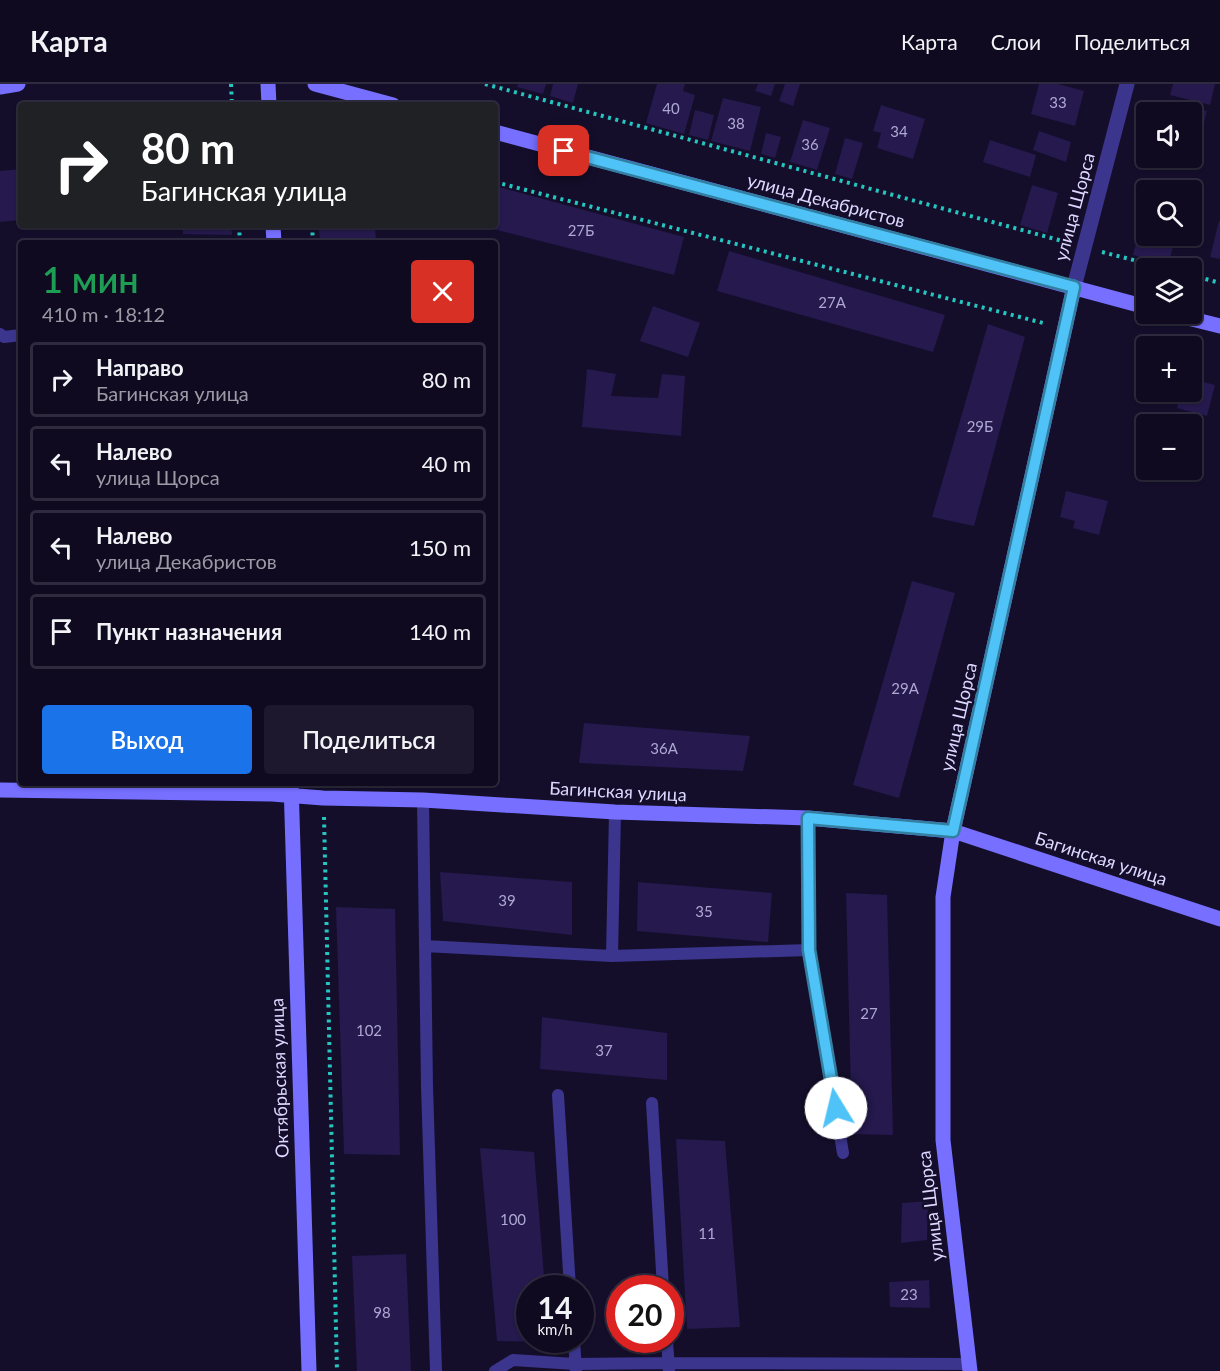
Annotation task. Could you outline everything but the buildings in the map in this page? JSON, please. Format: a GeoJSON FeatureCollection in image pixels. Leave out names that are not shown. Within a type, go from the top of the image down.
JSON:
{"type":"FeatureCollection","features":[{"type":"Feature","properties":{"kind":"street"},"geometry":{"type":"LineString","coordinates":[[0,87],[18,84]]}},
{"type":"Feature","properties":{"kind":"street"},"geometry":{"type":"LineString","coordinates":[[268,84],[269,102]]}},
{"type":"Feature","properties":{"kind":"street"},"geometry":{"type":"LineString","coordinates":[[315,84],[382,102]]}},
{"type":"Feature","properties":{"kind":"street","name":"улица Щорса"},"geometry":{"type":"LineString","coordinates":[[970,1367],[943,1140],[943,897],[953,831],[1074,287],[1127,84]]}},
{"type":"Feature","properties":{"kind":"street","name":"улица Декабристов"},"geometry":{"type":"LineString","coordinates":[[498,133],[1136,304]]}},
{"type":"Feature","properties":{"kind":"street"},"geometry":{"type":"LineString","coordinates":[[1202,322],[1220,326]]}},
{"type":"Feature","properties":{"kind":"street","name":"Багинская улица"},"geometry":{"type":"LineString","coordinates":[[0,790],[291,789],[323,798],[423,800],[615,812],[808,818],[953,831],[1220,919]]}},
{"type":"Feature","properties":{"kind":"street","name":"Октябрьская улица"},"geometry":{"type":"LineString","coordinates":[[291,789],[309,1371]]}},
{"type":"Feature","properties":{"kind":"lane"},"geometry":{"type":"LineString","coordinates":[[0,334],[4,337],[18,335]]}},
{"type":"Feature","properties":{"kind":"lane"},"geometry":{"type":"LineString","coordinates":[[423,800],[427,1086],[436,1371]]}},
{"type":"Feature","properties":{"kind":"lane"},"geometry":{"type":"LineString","coordinates":[[612,956],[615,812]]}},
{"type":"Feature","properties":{"kind":"lane"},"geometry":{"type":"LineString","coordinates":[[808,818],[809,950],[843,1153]]}},
{"type":"Feature","properties":{"kind":"lane"},"geometry":{"type":"LineString","coordinates":[[425,946],[612,956],[809,950]]}},
{"type":"Feature","properties":{"kind":"lane"},"geometry":{"type":"LineString","coordinates":[[558,1095],[569,1275]]}},
{"type":"Feature","properties":{"kind":"lane"},"geometry":{"type":"LineString","coordinates":[[652,1103],[662,1275]]}},
{"type":"Feature","properties":{"kind":"lane"},"geometry":{"type":"LineString","coordinates":[[495,1371],[513,1360],[575,1367],[970,1367]]}},
{"type":"Feature","properties":{"kind":"path"},"geometry":{"type":"LineString","coordinates":[[231,84],[232,102]]}},
{"type":"Feature","properties":{"kind":"path"},"geometry":{"type":"LineString","coordinates":[[485,84],[1136,260]]}},
{"type":"Feature","properties":{"kind":"path"},"geometry":{"type":"LineString","coordinates":[[498,183],[1065,329]]}},
{"type":"Feature","properties":{"kind":"path"},"geometry":{"type":"LineString","coordinates":[[1202,279],[1220,283]]}},
{"type":"Feature","properties":{"kind":"path"},"geometry":{"type":"LineString","coordinates":[[323,798],[337,1371]]}},
{"type":"Feature","properties":{"kind":"route"},"geometry":{"type":"LineString","coordinates":[[564,151],[1074,287],[953,831],[808,818],[809,950],[836,1108]]}}]}
